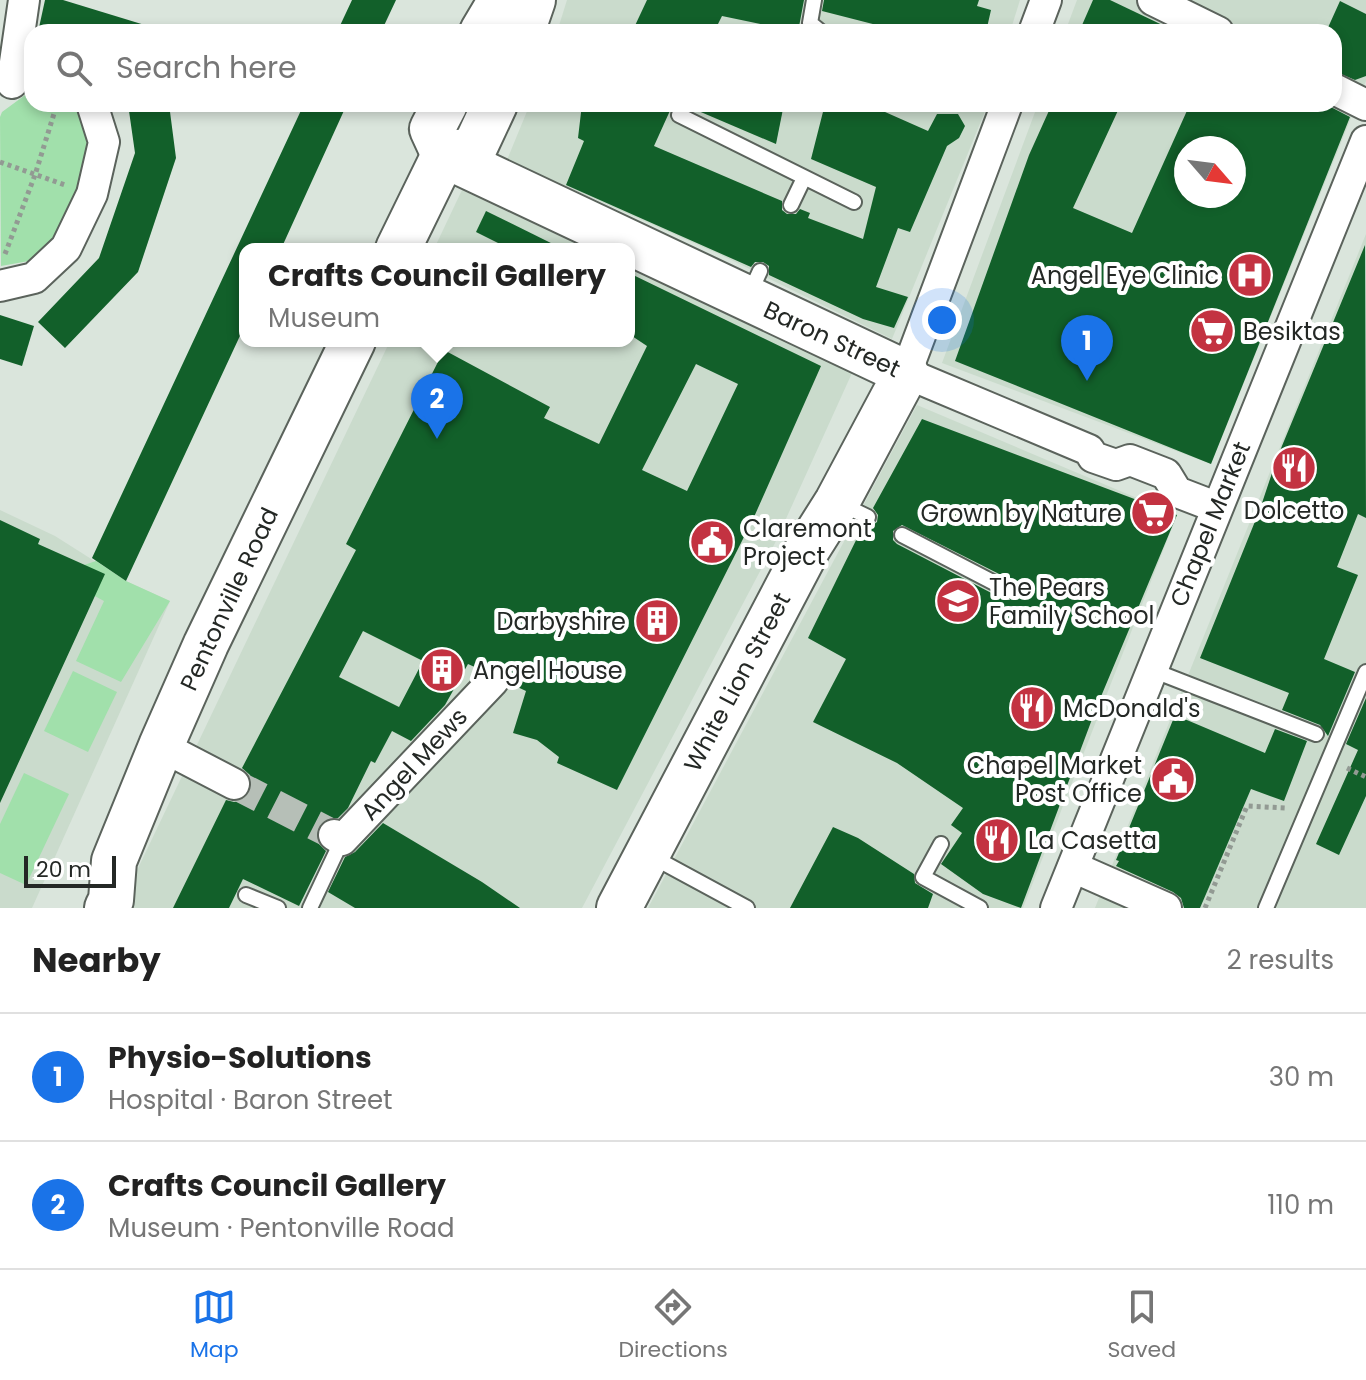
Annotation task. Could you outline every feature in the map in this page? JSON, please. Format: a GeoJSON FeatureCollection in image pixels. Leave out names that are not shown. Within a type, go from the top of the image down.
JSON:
{"type":"FeatureCollection","features":[{"type":"Feature","properties":{"kind":"highway"},"geometry":{"type":"LineString","coordinates":[[487,24],[501,0]]}},
{"type":"Feature","properties":{"kind":"highway"},"geometry":{"type":"LineString","coordinates":[[525,24],[533,0]]}},
{"type":"Feature","properties":{"kind":"highway"},"geometry":{"type":"LineString","coordinates":[[441,112],[432,129],[444,155]]}},
{"type":"Feature","properties":{"kind":"highway"},"geometry":{"type":"LineString","coordinates":[[444,155],[474,149],[491,112]]}},
{"type":"Feature","properties":{"kind":"highway"},"geometry":{"type":"LineString","coordinates":[[401,243],[444,155]]}},
{"type":"Feature","properties":{"kind":"highway","name":"Baron Street"},"geometry":{"type":"LineString","coordinates":[[444,155],[754,285],[906,373]]}},
{"type":"Feature","properties":{"kind":"highway","name":"Pentonville Road"},"geometry":{"type":"LineString","coordinates":[[107,908],[111,900],[114,861],[161,746],[249,553],[350,347]]}},
{"type":"Feature","properties":{"kind":"highway","name":"White Lion Street"},"geometry":{"type":"LineString","coordinates":[[619,908],[808,548],[852,510],[906,373]]}},
{"type":"Feature","properties":{"kind":"highway","name":"Pentonville Road"},"geometry":{"type":"LineString","coordinates":[[79,908],[88,890],[114,861]]}},
{"type":"Feature","properties":{"kind":"street"},"geometry":{"type":"LineString","coordinates":[[15,84],[24,0]]}},
{"type":"Feature","properties":{"kind":"street"},"geometry":{"type":"LineString","coordinates":[[1037,24],[1046,0]]}},
{"type":"Feature","properties":{"kind":"street"},"geometry":{"type":"LineString","coordinates":[[1153,0],[1202,24]]}},
{"type":"Feature","properties":{"kind":"street"},"geometry":{"type":"LineString","coordinates":[[1342,93],[1366,105]]}},
{"type":"Feature","properties":{"kind":"street"},"geometry":{"type":"LineString","coordinates":[[0,286],[34,278],[66,248],[92,194],[104,142],[95,112]]}},
{"type":"Feature","properties":{"kind":"street","name":"White Lion Street"},"geometry":{"type":"LineString","coordinates":[[906,373],[1004,112]]}},
{"type":"Feature","properties":{"kind":"street","name":"Chapel Market"},"geometry":{"type":"LineString","coordinates":[[1056,908],[1366,141]]}},
{"type":"Feature","properties":{"kind":"street","name":"Baron Street"},"geometry":{"type":"LineString","coordinates":[[906,373],[1089,450],[1093,457],[1116,465],[1130,460],[1166,474],[1177,492],[1216,507]]}},
{"type":"Feature","properties":{"kind":"street","name":"Angel Mews"},"geometry":{"type":"LineString","coordinates":[[338,837],[493,681]]}},
{"type":"Feature","properties":{"kind":"street"},"geometry":{"type":"LineString","coordinates":[[161,746],[234,784]]}},
{"type":"Feature","properties":{"kind":"street"},"geometry":{"type":"LineString","coordinates":[[1073,867],[1166,908]]}},
{"type":"Feature","properties":{"kind":"lane"},"geometry":{"type":"LineString","coordinates":[[811,24],[814,0]]}},
{"type":"Feature","properties":{"kind":"lane"},"geometry":{"type":"LineString","coordinates":[[679,115],[854,202]]}},
{"type":"Feature","properties":{"kind":"lane"},"geometry":{"type":"LineString","coordinates":[[791,205],[804,178]]}},
{"type":"Feature","properties":{"kind":"lane"},"geometry":{"type":"LineString","coordinates":[[902,535],[1008,590]]}},
{"type":"Feature","properties":{"kind":"lane"},"geometry":{"type":"LineString","coordinates":[[1152,670],[1316,734]]}},
{"type":"Feature","properties":{"kind":"lane"},"geometry":{"type":"LineString","coordinates":[[1266,908],[1366,672]]}},
{"type":"Feature","properties":{"kind":"lane"},"geometry":{"type":"LineString","coordinates":[[310,908],[338,837]]}},
{"type":"Feature","properties":{"kind":"lane"},"geometry":{"type":"LineString","coordinates":[[941,844],[923,877],[980,908]]}},
{"type":"Feature","properties":{"kind":"lane"},"geometry":{"type":"LineString","coordinates":[[647,854],[747,908]]}},
{"type":"Feature","properties":{"kind":"lane"},"geometry":{"type":"LineString","coordinates":[[246,895],[278,908]]}},
{"type":"Feature","properties":{"kind":"path"},"geometry":{"type":"LineString","coordinates":[[1,266],[55,112]]}},
{"type":"Feature","properties":{"kind":"path"},"geometry":{"type":"LineString","coordinates":[[0,162],[92,194]]}},
{"type":"Feature","properties":{"kind":"path"},"geometry":{"type":"LineString","coordinates":[[1205,908],[1247,806],[1285,808],[1291,796]]}},
{"type":"Feature","properties":{"kind":"shaded area"},"geometry":{"type":"Polygon","coordinates":[[[567,0],[1020,0],[1012,24],[560,24],[567,0]]]}},
{"type":"Feature","properties":{"kind":"shaded area"},"geometry":{"type":"Polygon","coordinates":[[[1077,0],[1366,0],[1366,81],[1211,464],[942,363],[1035,112],[1342,112],[1342,24],[1068,24],[1077,0]]]}},
{"type":"Feature","properties":{"kind":"shaded area"},"geometry":{"type":"Polygon","coordinates":[[[527,112],[985,112],[892,339],[721,255],[507,160],[527,112]]]}},
{"type":"Feature","properties":{"kind":"shaded area"},"geometry":{"type":"Polygon","coordinates":[[[462,190],[574,243],[437,243],[462,190]]]}},
{"type":"Feature","properties":{"kind":"shaded area"},"geometry":{"type":"Polygon","coordinates":[[[1366,234],[1366,908],[1095,908],[1195,658],[1366,234]]]}},
{"type":"Feature","properties":{"kind":"shaded area"},"geometry":{"type":"Polygon","coordinates":[[[635,272],[852,373],[775,543],[582,908],[119,908],[387,347],[635,347],[635,272]]]}},
{"type":"Feature","properties":{"kind":"shaded area"},"geometry":{"type":"Polygon","coordinates":[[[917,405],[1177,515],[1023,908],[648,908],[917,405]]]}},
{"type":"Feature","properties":{"kind":"shaded area"},"geometry":{"type":"Polygon","coordinates":[[[0,510],[55,536],[126,581],[170,601],[32,908],[0,908],[0,510]]]}},
{"type":"Feature","properties":{"kind":"green space"},"geometry":{"type":"Polygon","coordinates":[[[24,96],[24,112],[83,112],[91,143],[80,190],[60,232],[29,261],[1,266],[0,117],[2,112],[24,96]]]}},
{"type":"Feature","properties":{"kind":"green space"},"geometry":{"type":"Polygon","coordinates":[[[96,561],[126,581],[170,601],[121,682],[76,661],[104,601],[80,588],[69,570],[96,561]]]}},
{"type":"Feature","properties":{"kind":"green space"},"geometry":{"type":"Polygon","coordinates":[[[73,671],[117,692],[88,752],[44,731],[73,671]]]}},
{"type":"Feature","properties":{"kind":"green space"},"geometry":{"type":"Polygon","coordinates":[[[24,773],[69,794],[26,885],[0,873],[0,824],[24,773]]]}},
{"type":"Feature","properties":{"kind":"building"},"geometry":{"type":"Polygon","coordinates":[[[45,0],[63,0],[141,24],[40,24],[45,0]]]}},
{"type":"Feature","properties":{"kind":"building"},"geometry":{"type":"Polygon","coordinates":[[[352,0],[396,0],[385,24],[341,24],[352,0]]]}},
{"type":"Feature","properties":{"kind":"building"},"geometry":{"type":"Polygon","coordinates":[[[647,0],[804,0],[800,24],[760,24],[722,16],[718,24],[636,24],[647,0]]]}},
{"type":"Feature","properties":{"kind":"building"},"geometry":{"type":"Polygon","coordinates":[[[824,0],[979,0],[977,6],[991,10],[988,24],[873,24],[822,11],[824,0]]]}},
{"type":"Feature","properties":{"kind":"building"},"geometry":{"type":"Polygon","coordinates":[[[1093,0],[1110,0],[1160,24],[1082,24],[1093,0]]]}},
{"type":"Feature","properties":{"kind":"building"},"geometry":{"type":"Polygon","coordinates":[[[1340,1],[1366,14],[1366,76],[1355,80],[1342,74],[1342,24],[1330,24],[1340,1]]]}},
{"type":"Feature","properties":{"kind":"building"},"geometry":{"type":"Polygon","coordinates":[[[129,112],[170,112],[176,158],[138,272],[65,348],[38,322],[99,258],[135,153],[129,112]]]}},
{"type":"Feature","properties":{"kind":"building"},"geometry":{"type":"Polygon","coordinates":[[[300,112],[343,112],[284,243],[239,243],[300,112]]]}},
{"type":"Feature","properties":{"kind":"building"},"geometry":{"type":"Polygon","coordinates":[[[581,112],[669,112],[654,146],[782,201],[782,210],[787,214],[796,214],[800,209],[810,213],[808,218],[863,239],[876,187],[811,159],[823,112],[885,112],[928,131],[937,114],[958,114],[965,126],[959,138],[947,146],[910,232],[898,228],[876,287],[908,297],[894,328],[863,319],[769,275],[769,266],[763,262],[755,262],[751,267],[566,185],[584,141],[578,138],[581,112]]]}},
{"type":"Feature","properties":{"kind":"building"},"geometry":{"type":"Polygon","coordinates":[[[701,112],[782,112],[776,144],[701,112]]]}},
{"type":"Feature","properties":{"kind":"building"},"geometry":{"type":"Polygon","coordinates":[[[1048,112],[1117,112],[1073,208],[1132,233],[1174,140],[1174,208],[1246,208],[1246,136],[1176,136],[1186,112],[1340,112],[1350,117],[1211,464],[955,361],[1029,155],[1048,112]]]}},
{"type":"Feature","properties":{"kind":"building"},"geometry":{"type":"Polygon","coordinates":[[[486,211],[551,243],[498,243],[476,232],[486,211]]]}},
{"type":"Feature","properties":{"kind":"building"},"geometry":{"type":"Polygon","coordinates":[[[239,243],[239,338],[126,581],[92,558],[239,243]]]}},
{"type":"Feature","properties":{"kind":"building"},"geometry":{"type":"Polygon","coordinates":[[[1365,245],[1366,518],[1358,514],[1337,567],[1358,575],[1324,659],[1355,672],[1328,736],[1320,725],[1282,710],[1289,693],[1200,658],[1260,509],[1277,458],[1365,245]]]}},
{"type":"Feature","properties":{"kind":"building"},"geometry":{"type":"Polygon","coordinates":[[[635,276],[821,366],[754,517],[617,790],[557,763],[559,757],[537,740],[513,733],[526,691],[511,684],[506,669],[498,664],[487,664],[479,669],[468,664],[445,705],[411,741],[392,731],[375,763],[371,761],[348,808],[338,818],[326,819],[319,825],[316,834],[318,843],[326,851],[299,906],[243,879],[229,908],[173,908],[226,800],[243,800],[250,792],[250,775],[242,768],[356,550],[346,544],[444,350],[550,407],[544,418],[599,444],[647,346],[635,338],[635,276]],[[696,364],[642,470],[687,491],[738,384],[696,364]],[[363,631],[339,677],[399,707],[423,661],[363,631]]]}},
{"type":"Feature","properties":{"kind":"building"},"geometry":{"type":"Polygon","coordinates":[[[0,315],[34,326],[22,366],[0,359],[0,315]]]}},
{"type":"Feature","properties":{"kind":"building"},"geometry":{"type":"Polygon","coordinates":[[[922,419],[1177,515],[1097,706],[1021,908],[983,894],[941,864],[962,833],[951,825],[963,808],[897,763],[813,722],[846,659],[808,638],[863,526],[870,527],[877,522],[878,515],[873,508],[922,419]],[[902,525],[893,531],[893,540],[897,544],[1003,599],[1009,600],[1016,595],[1018,589],[1013,581],[902,525]]]}},
{"type":"Feature","properties":{"kind":"building"},"geometry":{"type":"Polygon","coordinates":[[[0,520],[40,539],[38,544],[105,574],[0,803],[0,520]]]}},
{"type":"Feature","properties":{"kind":"building"},"geometry":{"type":"Polygon","coordinates":[[[1366,698],[1366,796],[1339,855],[1316,844],[1358,750],[1346,744],[1366,698]]]}},
{"type":"Feature","properties":{"kind":"building"},"geometry":{"type":"Polygon","coordinates":[[[1175,715],[1265,753],[1275,729],[1307,741],[1284,801],[1251,789],[1200,908],[1184,908],[1181,898],[1173,892],[1116,866],[1175,715]]]}},
{"type":"Feature","properties":{"kind":"building"},"geometry":{"type":"Polygon","coordinates":[[[383,823],[520,908],[355,908],[328,892],[345,857],[355,852],[383,823]]]}},
{"type":"Feature","properties":{"kind":"building"},"geometry":{"type":"Polygon","coordinates":[[[833,827],[858,838],[914,874],[915,883],[933,894],[928,908],[790,908],[833,827]]]}},
{"type":"Feature","properties":{"kind":"tunnel"},"geometry":{"type":"LineString","coordinates":[[234,784],[334,835]]}},
{"type":"Feature","properties":{"kind":"place","name":"Angel Eye Clinic"},"geometry":{"type":"Point","coordinates":[1250,275]}},
{"type":"Feature","properties":{"kind":"place","name":"Besiktas"},"geometry":{"type":"Point","coordinates":[1212,331]}},
{"type":"Feature","properties":{"kind":"place","name":"Physio-Solutions"},"geometry":{"type":"Point","coordinates":[1087,381]}},
{"type":"Feature","properties":{"kind":"place","name":"Crafts Council Gallery"},"geometry":{"type":"Point","coordinates":[437,439]}},
{"type":"Feature","properties":{"kind":"place","name":"Dolcetto"},"geometry":{"type":"Point","coordinates":[1294,468]}},
{"type":"Feature","properties":{"kind":"place","name":"Grown by Nature"},"geometry":{"type":"Point","coordinates":[1153,513]}},
{"type":"Feature","properties":{"kind":"place","name":"Claremont Project"},"geometry":{"type":"Point","coordinates":[712,542]}},
{"type":"Feature","properties":{"kind":"place","name":"The Pears Family School"},"geometry":{"type":"Point","coordinates":[958,601]}},
{"type":"Feature","properties":{"kind":"place","name":"Darbyshire"},"geometry":{"type":"Point","coordinates":[657,621]}},
{"type":"Feature","properties":{"kind":"place","name":"Angel House"},"geometry":{"type":"Point","coordinates":[442,670]}},
{"type":"Feature","properties":{"kind":"place","name":"McDonald's"},"geometry":{"type":"Point","coordinates":[1032,708]}},
{"type":"Feature","properties":{"kind":"place","name":"Chapel Market Post Office"},"geometry":{"type":"Point","coordinates":[1173,779]}},
{"type":"Feature","properties":{"kind":"place","name":"La Casetta"},"geometry":{"type":"Point","coordinates":[997,840]}}]}
